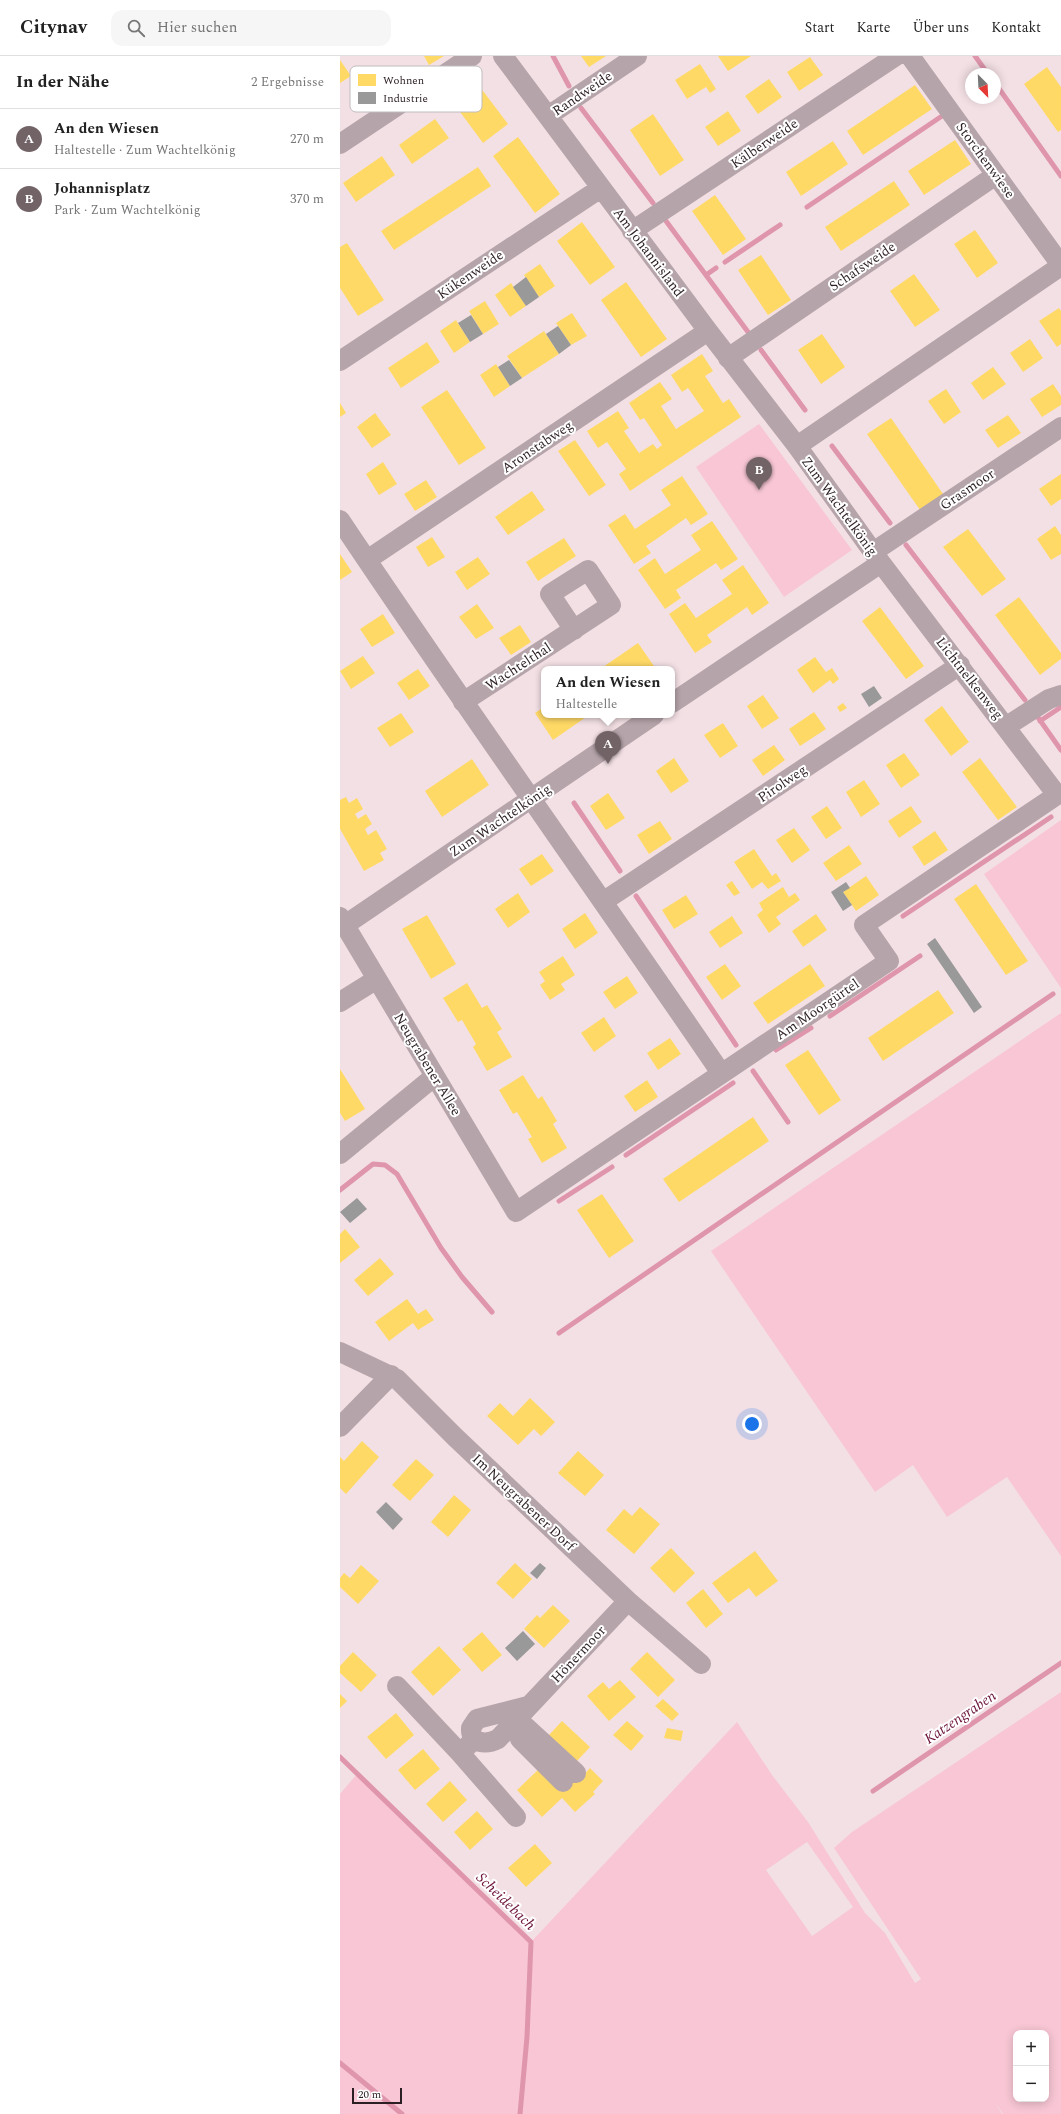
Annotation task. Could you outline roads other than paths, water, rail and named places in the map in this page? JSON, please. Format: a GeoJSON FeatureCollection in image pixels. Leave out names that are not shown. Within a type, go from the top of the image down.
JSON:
{"type":"FeatureCollection","features":[{"type":"Feature","properties":{"kind":"street"},"geometry":{"type":"LineString","coordinates":[[457,66],[472,56]]}},
{"type":"Feature","properties":{"kind":"street","name":"Am Johannisland"},"geometry":{"type":"LineString","coordinates":[[503,56],[632,231],[797,446]]}},
{"type":"Feature","properties":{"kind":"street","name":"Randweide"},"geometry":{"type":"LineString","coordinates":[[548,116],[636,56]]}},
{"type":"Feature","properties":{"kind":"street","name":"Kälberweide"},"geometry":{"type":"LineString","coordinates":[[632,231],[896,56]]}},
{"type":"Feature","properties":{"kind":"street","name":"Storchenwiese"},"geometry":{"type":"LineString","coordinates":[[910,56],[1061,265]]}},
{"type":"Feature","properties":{"kind":"street"},"geometry":{"type":"LineString","coordinates":[[340,144],[388,112]]}},
{"type":"Feature","properties":{"kind":"street","name":"Schafsweide"},"geometry":{"type":"LineString","coordinates":[[728,358],[996,175]]}},
{"type":"Feature","properties":{"kind":"street","name":"Kükenweide"},"geometry":{"type":"LineString","coordinates":[[340,361],[601,188]]}},
{"type":"Feature","properties":{"kind":"street","name":"Zum Wachtelkönig"},"geometry":{"type":"LineString","coordinates":[[675,701],[877,557],[797,446],[1061,265]]}},
{"type":"Feature","properties":{"kind":"street","name":"Aronstabweg"},"geometry":{"type":"LineString","coordinates":[[367,560],[708,331]]}},
{"type":"Feature","properties":{"kind":"street","name":"Grasmoor"},"geometry":{"type":"LineString","coordinates":[[877,557],[1061,427]]}},
{"type":"Feature","properties":{"kind":"street"},"geometry":{"type":"LineString","coordinates":[[340,520],[463,702],[604,901],[722,1072]]}},
{"type":"Feature","properties":{"kind":"street","name":"Lichtnelkenweg"},"geometry":{"type":"LineString","coordinates":[[877,557],[1007,726],[1057,795]]}},
{"type":"Feature","properties":{"kind":"street","name":"Wachtelthal"},"geometry":{"type":"LineString","coordinates":[[463,702],[574,630]]}},
{"type":"Feature","properties":{"kind":"street","name":"Pirolweg"},"geometry":{"type":"LineString","coordinates":[[604,901],[960,664]]}},
{"type":"Feature","properties":{"kind":"street"},"geometry":{"type":"LineString","coordinates":[[1007,726],[1049,699],[1061,695]]}},
{"type":"Feature","properties":{"kind":"street","name":"Zum Wachtelkönig"},"geometry":{"type":"LineString","coordinates":[[342,921],[531,799],[650,718]]}},
{"type":"Feature","properties":{"kind":"street","name":"Am Moorgürtel"},"geometry":{"type":"LineString","coordinates":[[516,1212],[889,961],[864,925],[1057,795]]}},
{"type":"Feature","properties":{"kind":"street","name":"Neugrabener Allee"},"geometry":{"type":"LineString","coordinates":[[342,921],[516,1212]]}},
{"type":"Feature","properties":{"kind":"street"},"geometry":{"type":"LineString","coordinates":[[340,1002],[377,979]]}},
{"type":"Feature","properties":{"kind":"street"},"geometry":{"type":"LineString","coordinates":[[340,1154],[435,1076]]}},
{"type":"Feature","properties":{"kind":"street","name":"Im Neugrabener Dorf"},"geometry":{"type":"LineString","coordinates":[[340,1352],[397,1379],[455,1437],[628,1601],[701,1664]]}},
{"type":"Feature","properties":{"kind":"street"},"geometry":{"type":"LineString","coordinates":[[340,1427],[391,1375]]}},
{"type":"Feature","properties":{"kind":"street","name":"Hönermoor"},"geometry":{"type":"LineString","coordinates":[[474,1739],[481,1742],[492,1742],[498,1739],[628,1601]]}},
{"type":"Feature","properties":{"kind":"street"},"geometry":{"type":"LineString","coordinates":[[397,1686],[460,1753],[516,1817]]}},
{"type":"Feature","properties":{"kind":"street"},"geometry":{"type":"LineString","coordinates":[[460,1753],[474,1739],[471,1728],[477,1718],[518,1718],[570,1778]]}},
{"type":"Feature","properties":{"kind":"waterway"},"geometry":{"type":"LineString","coordinates":[[553,56],[569,86]]}},
{"type":"Feature","properties":{"kind":"waterway"},"geometry":{"type":"LineString","coordinates":[[975,56],[984,68]]}},
{"type":"Feature","properties":{"kind":"waterway"},"geometry":{"type":"LineString","coordinates":[[1001,91],[1061,176]]}},
{"type":"Feature","properties":{"kind":"waterway"},"geometry":{"type":"LineString","coordinates":[[581,108],[653,203]]}},
{"type":"Feature","properties":{"kind":"waterway"},"geometry":{"type":"LineString","coordinates":[[807,207],[942,116]]}},
{"type":"Feature","properties":{"kind":"waterway"},"geometry":{"type":"LineString","coordinates":[[666,221],[748,332]]}},
{"type":"Feature","properties":{"kind":"waterway"},"geometry":{"type":"LineString","coordinates":[[725,262],[780,225]]}},
{"type":"Feature","properties":{"kind":"waterway"},"geometry":{"type":"LineString","coordinates":[[706,275],[716,268]]}},
{"type":"Feature","properties":{"kind":"waterway"},"geometry":{"type":"LineString","coordinates":[[761,350],[805,410]]}},
{"type":"Feature","properties":{"kind":"waterway"},"geometry":{"type":"LineString","coordinates":[[832,446],[890,523]]}},
{"type":"Feature","properties":{"kind":"waterway"},"geometry":{"type":"LineString","coordinates":[[906,545],[1025,700]]}},
{"type":"Feature","properties":{"kind":"waterway"},"geometry":{"type":"LineString","coordinates":[[1040,721],[1061,707]]}},
{"type":"Feature","properties":{"kind":"waterway"},"geometry":{"type":"LineString","coordinates":[[1037,716],[1061,750]]}},
{"type":"Feature","properties":{"kind":"waterway"},"geometry":{"type":"LineString","coordinates":[[574,803],[620,871]]}},
{"type":"Feature","properties":{"kind":"waterway"},"geometry":{"type":"LineString","coordinates":[[903,916],[1051,817]]}},
{"type":"Feature","properties":{"kind":"waterway"},"geometry":{"type":"LineString","coordinates":[[636,896],[736,1045]]}},
{"type":"Feature","properties":{"kind":"waterway"},"geometry":{"type":"LineString","coordinates":[[830,1016],[920,956]]}},
{"type":"Feature","properties":{"kind":"waterway"},"geometry":{"type":"LineString","coordinates":[[559,1333],[1053,994]]}},
{"type":"Feature","properties":{"kind":"waterway"},"geometry":{"type":"LineString","coordinates":[[776,1050],[811,1028]]}},
{"type":"Feature","properties":{"kind":"waterway"},"geometry":{"type":"LineString","coordinates":[[753,1071],[788,1122]]}},
{"type":"Feature","properties":{"kind":"waterway"},"geometry":{"type":"LineString","coordinates":[[626,1155],[733,1083]]}},
{"type":"Feature","properties":{"kind":"waterway"},"geometry":{"type":"LineString","coordinates":[[340,1190],[373,1164],[385,1165],[397,1174],[441,1248],[462,1277],[492,1312]]}},
{"type":"Feature","properties":{"kind":"waterway"},"geometry":{"type":"LineString","coordinates":[[559,1201],[612,1167]]}},
{"type":"Feature","properties":{"kind":"waterway","name":"Katzengraben"},"geometry":{"type":"LineString","coordinates":[[873,1791],[1061,1663]]}},
{"type":"Feature","properties":{"kind":"waterway","name":"Scheidebach"},"geometry":{"type":"LineString","coordinates":[[340,1757],[531,1942],[527,2037],[520,2114]]}},
{"type":"Feature","properties":{"kind":"waterway"},"geometry":{"type":"LineString","coordinates":[[340,2063],[402,2114]]}},
{"type":"Feature","properties":{"kind":"place","name":"Johannisplatz"},"geometry":{"type":"Point","coordinates":[759,490]}},
{"type":"Feature","properties":{"kind":"place","name":"An den Wiesen"},"geometry":{"type":"Point","coordinates":[608,764]}}]}
